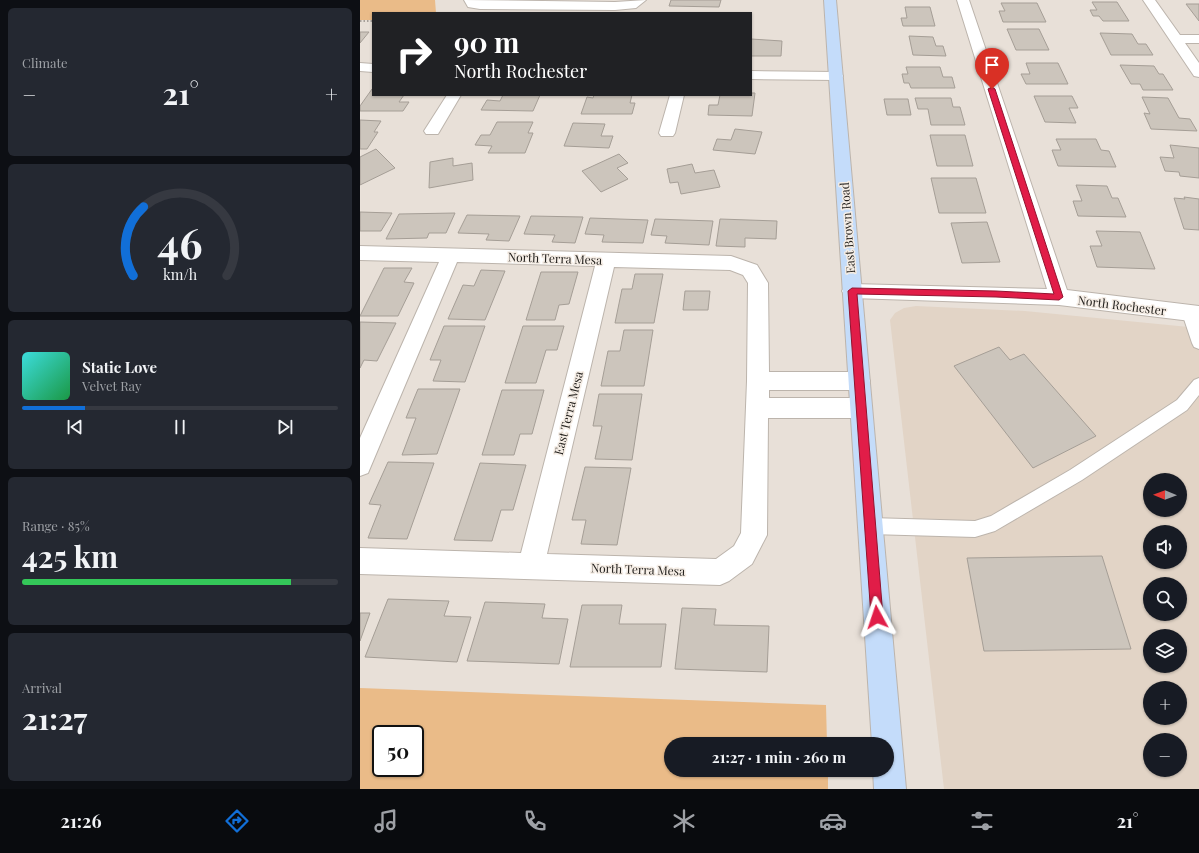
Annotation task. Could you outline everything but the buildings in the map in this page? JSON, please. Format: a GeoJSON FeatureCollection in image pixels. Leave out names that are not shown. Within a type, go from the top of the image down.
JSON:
{"type":"FeatureCollection","features":[{"type":"Feature","properties":{"kind":"main road","name":"East Brown Road"},"geometry":{"type":"LineString","coordinates":[[830,0],[886,737]]}},
{"type":"Feature","properties":{"kind":"main road","name":"East Brown Road"},"geometry":{"type":"LineString","coordinates":[[889,777],[890,789]]}},
{"type":"Feature","properties":{"kind":"street"},"geometry":{"type":"LineString","coordinates":[[963,0],[1059,297]]}},
{"type":"Feature","properties":{"kind":"street"},"geometry":{"type":"LineString","coordinates":[[1149,0],[1199,73]]}},
{"type":"Feature","properties":{"kind":"street"},"geometry":{"type":"LineString","coordinates":[[471,2],[620,6],[639,1]]}},
{"type":"Feature","properties":{"kind":"street"},"geometry":{"type":"LineString","coordinates":[[1176,39],[1199,39]]}},
{"type":"Feature","properties":{"kind":"street"},"geometry":{"type":"LineString","coordinates":[[360,67],[372,68]]}},
{"type":"Feature","properties":{"kind":"street"},"geometry":{"type":"LineString","coordinates":[[752,75],[836,76]]}},
{"type":"Feature","properties":{"kind":"street"},"geometry":{"type":"LineString","coordinates":[[432,131],[453,96]]}},
{"type":"Feature","properties":{"kind":"street"},"geometry":{"type":"LineString","coordinates":[[667,133],[677,96]]}},
{"type":"Feature","properties":{"kind":"street","name":"North Terra Mesa"},"geometry":{"type":"LineString","coordinates":[[360,253],[731,263],[750,270],[758,282],[758,381]]}},
{"type":"Feature","properties":{"kind":"street"},"geometry":{"type":"LineString","coordinates":[[360,465],[451,255]]}},
{"type":"Feature","properties":{"kind":"street","name":"East Terra Mesa"},"geometry":{"type":"LineString","coordinates":[[531,566],[606,259]]}},
{"type":"Feature","properties":{"kind":"street","name":"North Rochester"},"geometry":{"type":"LineString","coordinates":[[852,291],[1059,297],[1194,314]]}},
{"type":"Feature","properties":{"kind":"street"},"geometry":{"type":"LineString","coordinates":[[859,381],[758,381],[758,408],[861,408]]}},
{"type":"Feature","properties":{"kind":"street","name":"North Terra Mesa"},"geometry":{"type":"LineString","coordinates":[[360,561],[720,572],[743,555],[754,535],[758,408]]}},
{"type":"Feature","properties":{"kind":"lane"},"geometry":{"type":"LineString","coordinates":[[1194,314],[1199,343]]}},
{"type":"Feature","properties":{"kind":"lane"},"geometry":{"type":"LineString","coordinates":[[870,526],[974,529],[995,522],[1076,475],[1182,405],[1199,384]]}},
{"type":"Feature","properties":{"kind":"path"},"geometry":{"type":"LineString","coordinates":[[360,21],[372,21]]}},
{"type":"Feature","properties":{"kind":"shaded area"},"geometry":{"type":"Polygon","coordinates":[[[360,0],[435,0],[436,12],[372,12],[372,20],[360,20],[360,0]]]}},
{"type":"Feature","properties":{"kind":"shaded area"},"geometry":{"type":"Polygon","coordinates":[[[916,306],[1025,311],[1199,328],[1199,789],[944,789],[890,320],[895,313],[904,308],[916,306]]]}},
{"type":"Feature","properties":{"kind":"shaded area"},"geometry":{"type":"Polygon","coordinates":[[[360,688],[826,705],[827,737],[664,737],[664,777],[828,777],[828,789],[360,789],[360,688]]]}},
{"type":"Feature","properties":{"kind":"route"},"geometry":{"type":"LineString","coordinates":[[877,617],[852,291],[1059,297],[992,89]]}}]}
